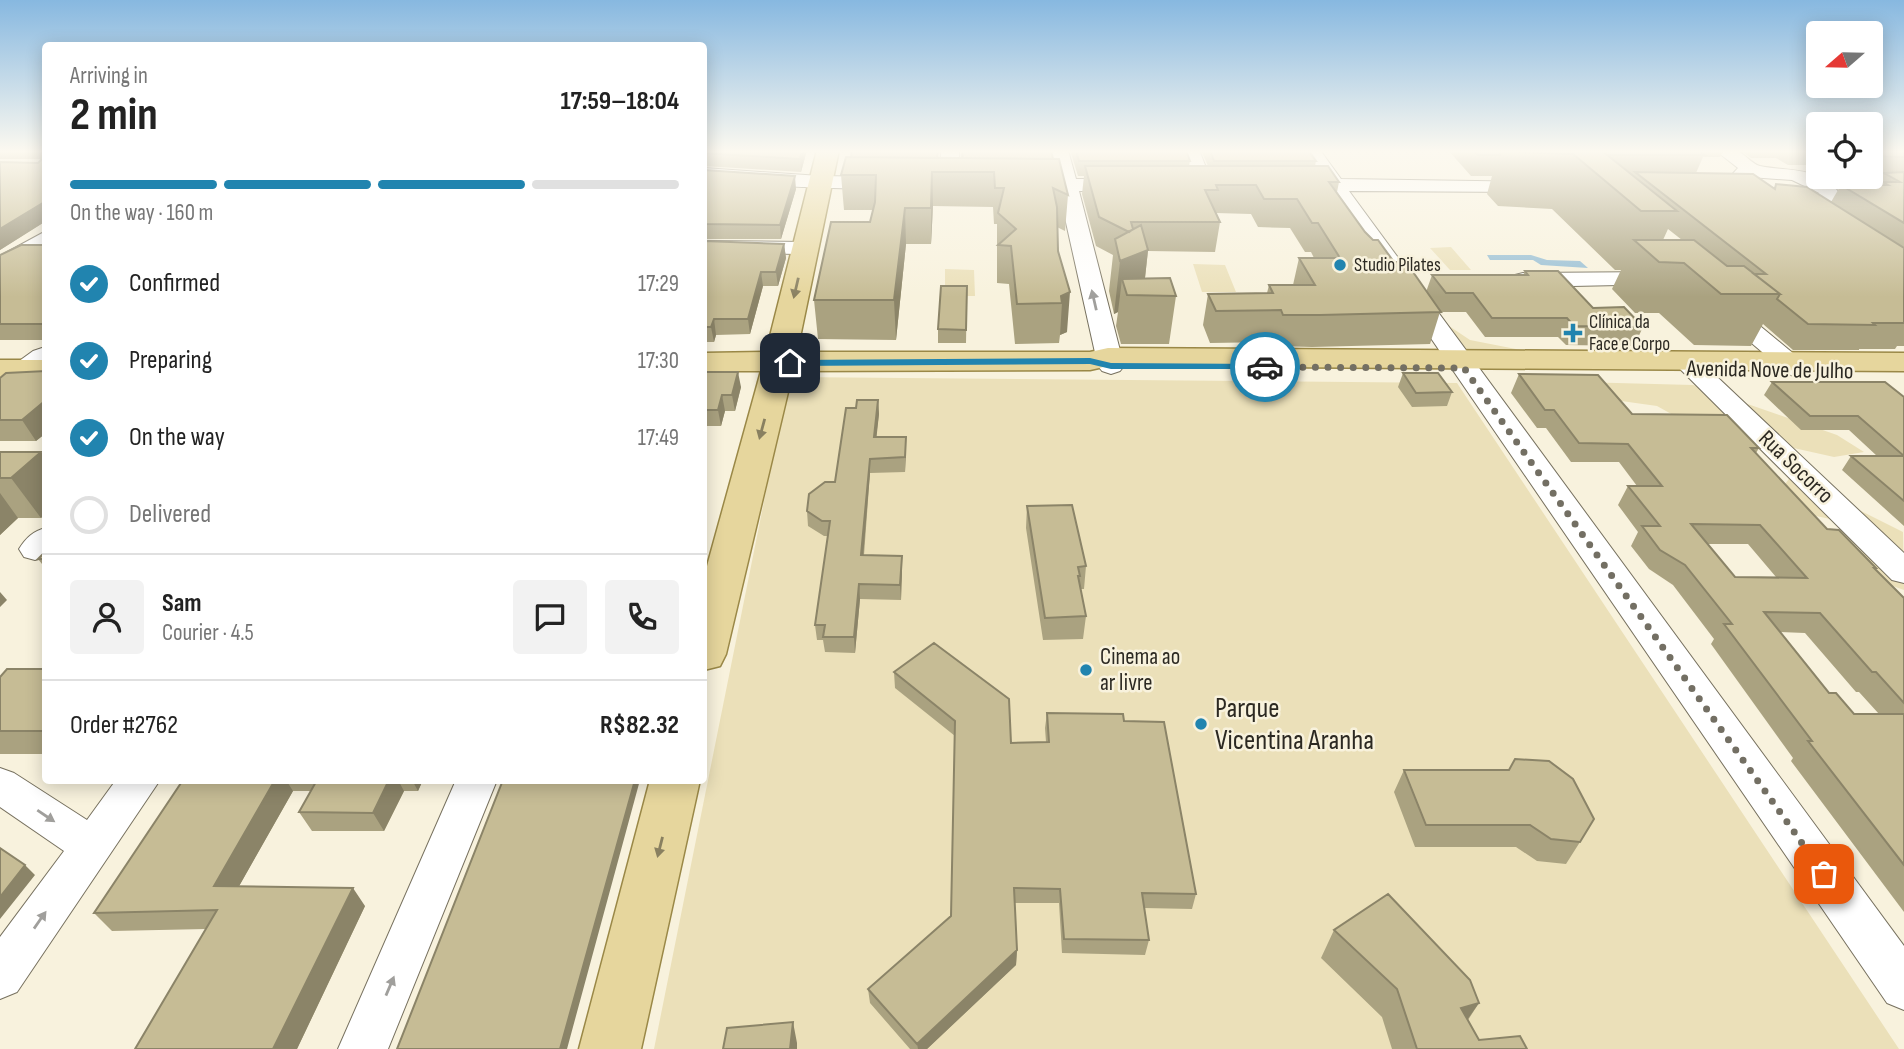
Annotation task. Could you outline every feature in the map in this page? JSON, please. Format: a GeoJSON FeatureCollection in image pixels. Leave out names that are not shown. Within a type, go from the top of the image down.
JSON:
{"type":"FeatureCollection","features":[{"type":"Feature","properties":{"kind":"main road"},"geometry":{"type":"LineString","coordinates":[[708,611],[779,363],[816,199]]}},
{"type":"Feature","properties":{"kind":"main road","name":"Avenida Nove de Julho"},"geometry":{"type":"LineString","coordinates":[[707,362],[1103,361],[1691,365],[1793,366],[1904,372]]}},
{"type":"Feature","properties":{"kind":"main road","name":"Avenida Nove de Julho"},"geometry":{"type":"LineString","coordinates":[[1793,366],[1904,362]]}},
{"type":"Feature","properties":{"kind":"main road"},"geometry":{"type":"LineString","coordinates":[[610,1049],[674,784]]}},
{"type":"Feature","properties":{"kind":"street"},"geometry":{"type":"LineString","coordinates":[[1070,199],[1103,361]]}},
{"type":"Feature","properties":{"kind":"street"},"geometry":{"type":"LineString","coordinates":[[1345,199],[1904,986]]}},
{"type":"Feature","properties":{"kind":"street"},"geometry":{"type":"LineString","coordinates":[[1786,199],[1819,199]]}},
{"type":"Feature","properties":{"kind":"street"},"geometry":{"type":"LineString","coordinates":[[1800,201],[1829,220]]}},
{"type":"Feature","properties":{"kind":"street"},"geometry":{"type":"LineString","coordinates":[[0,266],[42,240]]}},
{"type":"Feature","properties":{"kind":"street"},"geometry":{"type":"LineString","coordinates":[[707,247],[804,248]]}},
{"type":"Feature","properties":{"kind":"street"},"geometry":{"type":"LineString","coordinates":[[0,251],[42,251]]}},
{"type":"Feature","properties":{"kind":"street"},"geometry":{"type":"LineString","coordinates":[[1497,280],[1675,270]]}},
{"type":"Feature","properties":{"kind":"street"},"geometry":{"type":"LineString","coordinates":[[1402,281],[1429,281]]}},
{"type":"Feature","properties":{"kind":"street"},"geometry":{"type":"LineString","coordinates":[[1707,293],[1793,366]]}},
{"type":"Feature","properties":{"kind":"street","name":"Rua Socorro"},"geometry":{"type":"LineString","coordinates":[[1691,365],[1904,572]]}},
{"type":"Feature","properties":{"kind":"street"},"geometry":{"type":"LineString","coordinates":[[0,976],[138,784]]}},
{"type":"Feature","properties":{"kind":"street"},"geometry":{"type":"LineString","coordinates":[[363,1049],[475,784]]}},
{"type":"Feature","properties":{"kind":"street"},"geometry":{"type":"LineString","coordinates":[[0,785],[92,846]]}},
{"type":"Feature","properties":{"kind":"shaded area"},"geometry":{"type":"Polygon","coordinates":[[[1451,247],[1471,270],[1450,270],[1430,248],[1451,247]]]}},
{"type":"Feature","properties":{"kind":"shaded area"},"geometry":{"type":"Polygon","coordinates":[[[1193,264],[1225,265],[1236,292],[1202,292],[1193,264]]]}},
{"type":"Feature","properties":{"kind":"shaded area"},"geometry":{"type":"Polygon","coordinates":[[[945,269],[974,270],[975,296],[945,296],[945,269]]]}},
{"type":"Feature","properties":{"kind":"shaded area"},"geometry":{"type":"Polygon","coordinates":[[[1443,322],[1470,340],[1526,351],[1527,369],[1443,351],[1434,340],[1409,339],[1443,322]]]}},
{"type":"Feature","properties":{"kind":"shaded area","name":"Parque Vicentina Aranha"},"geometry":{"type":"Polygon","coordinates":[[[789,377],[1457,383],[1899,1049],[654,1049],[789,377]]]}},
{"type":"Feature","properties":{"kind":"shaded area"},"geometry":{"type":"Polygon","coordinates":[[[1578,382],[1693,385],[1837,435],[1864,452],[1834,457],[1691,425],[1657,406],[1607,399],[1578,382]]]}},
{"type":"Feature","properties":{"kind":"shaded area"},"geometry":{"type":"Polygon","coordinates":[[[1791,476],[1903,532],[1904,590],[1859,574],[1863,553],[1835,520],[1797,512],[1778,494],[1791,476]]]}},
{"type":"Feature","properties":{"kind":"water"},"geometry":{"type":"Polygon","coordinates":[[[1487,255],[1531,255],[1547,260],[1580,261],[1588,268],[1541,265],[1533,260],[1490,260],[1487,255]]]}},
{"type":"Feature","properties":{"kind":"building"},"geometry":{"type":"Polygon","coordinates":[[[0,199],[42,199],[42,203],[0,229],[0,199]]]}},
{"type":"Feature","properties":{"kind":"building"},"geometry":{"type":"Polygon","coordinates":[[[707,199],[788,199],[780,225],[707,224],[707,199]]]}},
{"type":"Feature","properties":{"kind":"building"},"geometry":{"type":"Polygon","coordinates":[[[875,199],[931,199],[931,208],[905,208],[894,300],[814,300],[831,222],[870,222],[875,199]]]}},
{"type":"Feature","properties":{"kind":"building"},"geometry":{"type":"Polygon","coordinates":[[[1001,199],[1055,199],[1058,251],[1070,292],[1061,296],[1062,303],[1017,304],[1011,246],[998,245],[1016,229],[998,213],[1001,199]]]}},
{"type":"Feature","properties":{"kind":"building"},"geometry":{"type":"Polygon","coordinates":[[[1094,199],[1209,199],[1220,222],[1131,222],[1133,229],[1129,232],[1099,217],[1094,199]]]}},
{"type":"Feature","properties":{"kind":"building"},"geometry":{"type":"Polygon","coordinates":[[[1264,199],[1341,199],[1365,232],[1373,240],[1378,240],[1394,262],[1406,262],[1441,312],[1283,315],[1281,310],[1216,311],[1208,294],[1273,293],[1269,285],[1315,285],[1299,258],[1340,258],[1318,223],[1312,223],[1297,199],[1264,199]]]}},
{"type":"Feature","properties":{"kind":"building"},"geometry":{"type":"Polygon","coordinates":[[[1627,199],[1662,199],[1677,211],[1641,211],[1627,199]]]}},
{"type":"Feature","properties":{"kind":"building"},"geometry":{"type":"Polygon","coordinates":[[[1670,199],[1826,199],[1904,248],[1904,323],[1808,324],[1777,299],[1780,294],[1754,274],[1766,274],[1670,199]]]}},
{"type":"Feature","properties":{"kind":"building"},"geometry":{"type":"Polygon","coordinates":[[[1864,199],[1904,199],[1904,223],[1864,199]]]}},
{"type":"Feature","properties":{"kind":"building"},"geometry":{"type":"Polygon","coordinates":[[[1141,225],[1148,250],[1120,261],[1115,239],[1141,225]]]}},
{"type":"Feature","properties":{"kind":"building"},"geometry":{"type":"Polygon","coordinates":[[[1634,240],[1694,240],[1727,266],[1744,266],[1780,294],[1721,294],[1684,263],[1659,262],[1634,240]]]}},
{"type":"Feature","properties":{"kind":"building"},"geometry":{"type":"Polygon","coordinates":[[[707,241],[784,244],[776,272],[761,272],[748,319],[714,319],[711,327],[707,327],[707,241]]]}},
{"type":"Feature","properties":{"kind":"building"},"geometry":{"type":"Polygon","coordinates":[[[21,245],[42,245],[42,324],[0,324],[0,255],[21,245]]]}},
{"type":"Feature","properties":{"kind":"building"},"geometry":{"type":"Polygon","coordinates":[[[1525,271],[1558,271],[1593,308],[1624,307],[1643,327],[1574,326],[1567,318],[1492,318],[1473,293],[1446,293],[1432,275],[1528,275],[1525,271]]]}},
{"type":"Feature","properties":{"kind":"building"},"geometry":{"type":"Polygon","coordinates":[[[1170,278],[1176,296],[1127,295],[1122,279],[1170,278]]]}},
{"type":"Feature","properties":{"kind":"building"},"geometry":{"type":"Polygon","coordinates":[[[941,286],[967,286],[966,330],[938,329],[941,286]]]}},
{"type":"Feature","properties":{"kind":"building"},"geometry":{"type":"Polygon","coordinates":[[[42,371],[42,403],[22,420],[0,420],[0,378],[6,373],[42,371]]]}},
{"type":"Feature","properties":{"kind":"building"},"geometry":{"type":"Polygon","coordinates":[[[707,372],[738,372],[732,395],[722,395],[718,410],[707,410],[707,372]]]}},
{"type":"Feature","properties":{"kind":"building"},"geometry":{"type":"Polygon","coordinates":[[[1403,373],[1438,373],[1452,392],[1416,393],[1403,373]]]}},
{"type":"Feature","properties":{"kind":"building"},"geometry":{"type":"Polygon","coordinates":[[[1519,374],[1598,375],[1632,414],[1727,415],[1759,448],[1751,448],[1827,529],[1839,530],[1904,598],[1904,703],[1876,672],[1872,672],[1820,613],[1764,612],[1829,693],[1836,693],[1854,714],[1904,714],[1904,865],[1808,741],[1812,741],[1724,624],[1732,624],[1685,565],[1660,550],[1642,526],[1660,526],[1628,486],[1662,486],[1628,444],[1579,443],[1554,410],[1545,410],[1519,374]],[[1691,524],[1735,577],[1807,578],[1760,525],[1691,524]]]}},
{"type":"Feature","properties":{"kind":"building"},"geometry":{"type":"Polygon","coordinates":[[[1772,382],[1885,382],[1904,397],[1904,456],[1858,416],[1810,416],[1772,382]]]}},
{"type":"Feature","properties":{"kind":"building"},"geometry":{"type":"Polygon","coordinates":[[[857,400],[878,400],[874,437],[906,437],[905,457],[870,459],[861,555],[902,556],[900,585],[859,584],[854,637],[823,637],[825,625],[815,625],[830,521],[822,521],[807,511],[809,494],[825,482],[835,482],[846,408],[856,408],[857,400]]]}},
{"type":"Feature","properties":{"kind":"building"},"geometry":{"type":"Polygon","coordinates":[[[0,452],[41,452],[11,478],[0,478],[0,452]]]}},
{"type":"Feature","properties":{"kind":"building"},"geometry":{"type":"Polygon","coordinates":[[[1851,456],[1904,456],[1904,501],[1851,456]]]}},
{"type":"Feature","properties":{"kind":"building"},"geometry":{"type":"Polygon","coordinates":[[[1072,505],[1086,566],[1078,567],[1078,576],[1086,616],[1045,618],[1027,506],[1072,505]]]}},
{"type":"Feature","properties":{"kind":"building"},"geometry":{"type":"Polygon","coordinates":[[[934,643],[1009,699],[1011,743],[1049,742],[1047,713],[1123,714],[1124,721],[1164,722],[1196,894],[1142,893],[1149,940],[1064,939],[1060,889],[1014,888],[1017,950],[917,1044],[868,989],[951,916],[955,721],[894,672],[934,643]]]}},
{"type":"Feature","properties":{"kind":"building"},"geometry":{"type":"Polygon","coordinates":[[[7,669],[42,669],[42,731],[0,731],[0,677],[7,669]]]}},
{"type":"Feature","properties":{"kind":"building"},"geometry":{"type":"Polygon","coordinates":[[[1515,759],[1549,761],[1573,779],[1594,819],[1580,842],[1551,839],[1530,825],[1426,825],[1404,770],[1509,770],[1515,759]]]}},
{"type":"Feature","properties":{"kind":"building"},"geometry":{"type":"Polygon","coordinates":[[[180,784],[273,784],[214,886],[353,888],[273,1049],[135,1049],[217,910],[94,913],[180,784]]]}},
{"type":"Feature","properties":{"kind":"building"},"geometry":{"type":"Polygon","coordinates":[[[315,784],[387,784],[373,813],[299,812],[315,784]]]}},
{"type":"Feature","properties":{"kind":"building"},"geometry":{"type":"Polygon","coordinates":[[[501,784],[634,784],[560,1049],[397,1049],[501,784]]]}},
{"type":"Feature","properties":{"kind":"building"},"geometry":{"type":"Polygon","coordinates":[[[0,848],[25,865],[0,897],[0,848]]]}},
{"type":"Feature","properties":{"kind":"building"},"geometry":{"type":"Polygon","coordinates":[[[1388,894],[1470,980],[1479,1003],[1461,1008],[1479,1040],[1520,1036],[1527,1049],[1417,1049],[1397,989],[1334,930],[1388,894]]]}},
{"type":"Feature","properties":{"kind":"building"},"geometry":{"type":"Polygon","coordinates":[[[793,1022],[790,1049],[723,1049],[727,1028],[793,1022]]]}},
{"type":"Feature","properties":{"kind":"way so far"},"geometry":{"type":"LineString","coordinates":[[1265,367],[1464,368],[1824,874]]}},
{"type":"Feature","properties":{"kind":"place","name":"Studio Pilates"},"geometry":{"type":"Point","coordinates":[1340,265]}},
{"type":"Feature","properties":{"kind":"place","name":"Clínica da Face e Corpo"},"geometry":{"type":"Point","coordinates":[1573,333]}},
{"type":"Feature","properties":{"kind":"place","name":"Cinema ao ar livre"},"geometry":{"type":"Point","coordinates":[1086,670]}},
{"type":"Feature","properties":{"kind":"place","name":"Parque Vicentina Aranha"},"geometry":{"type":"Point","coordinates":[1201,724]}},
{"type":"Feature","properties":{"kind":"route"},"geometry":{"type":"LineString","coordinates":[[790,363],[1090,361],[1111,366],[1265,367]]}}]}
